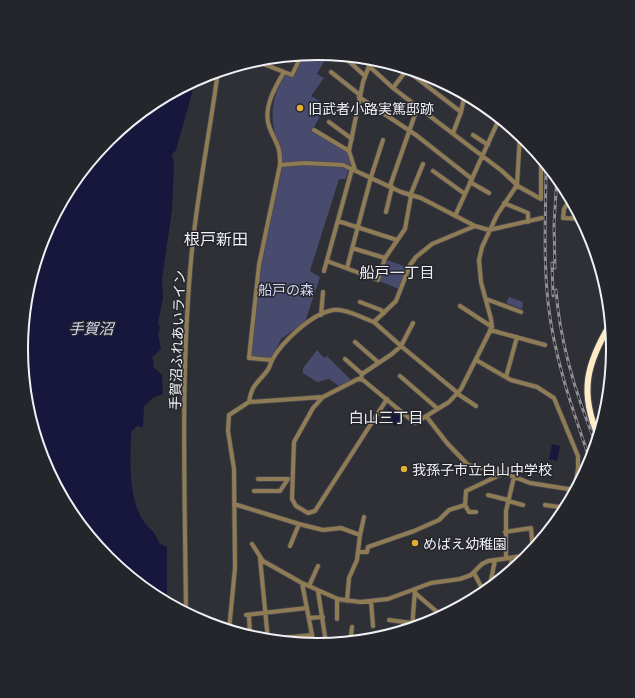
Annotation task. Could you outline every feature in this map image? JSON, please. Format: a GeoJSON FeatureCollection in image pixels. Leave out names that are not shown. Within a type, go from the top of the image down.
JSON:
{"type":"FeatureCollection","features":[{"type":"Feature","properties":{"kind":"highway"},"geometry":{"type":"LineString","coordinates":[[597,425],[586,400],[588,380],[594,356],[606,332]]}},
{"type":"Feature","properties":{"kind":"street"},"geometry":{"type":"LineString","coordinates":[[265,64],[292,75],[299,60]]}},
{"type":"Feature","properties":{"kind":"street"},"geometry":{"type":"LineString","coordinates":[[349,61],[364,76]]}},
{"type":"Feature","properties":{"kind":"street"},"geometry":{"type":"LineString","coordinates":[[324,271],[353,170],[349,151],[359,96],[364,76],[369,66],[393,88],[453,133],[516,185],[541,199],[541,166]]}},
{"type":"Feature","properties":{"kind":"street"},"geometry":{"type":"LineString","coordinates":[[272,360],[248,358],[259,264],[280,165],[277,142],[270,128],[268,119],[274,90],[284,72]]}},
{"type":"Feature","properties":{"kind":"street"},"geometry":{"type":"LineString","coordinates":[[331,72],[359,96],[409,131],[488,193]]}},
{"type":"Feature","properties":{"kind":"street"},"geometry":{"type":"LineString","coordinates":[[393,88],[405,73]]}},
{"type":"Feature","properties":{"kind":"street"},"geometry":{"type":"LineString","coordinates":[[416,77],[461,112]]}},
{"type":"Feature","properties":{"kind":"street","name":"手賀沼ふれあいライン"},"geometry":{"type":"LineString","coordinates":[[186,607],[184,386],[187,324],[192,251],[199,190],[217,78]]}},
{"type":"Feature","properties":{"kind":"street"},"geometry":{"type":"LineString","coordinates":[[453,133],[461,112],[464,99]]}},
{"type":"Feature","properties":{"kind":"street"},"geometry":{"type":"LineString","coordinates":[[386,212],[391,186],[418,106]]}},
{"type":"Feature","properties":{"kind":"street"},"geometry":{"type":"LineString","coordinates":[[329,122],[352,139]]}},
{"type":"Feature","properties":{"kind":"street"},"geometry":{"type":"LineString","coordinates":[[455,216],[498,122]]}},
{"type":"Feature","properties":{"kind":"street"},"geometry":{"type":"LineString","coordinates":[[314,130],[349,151]]}},
{"type":"Feature","properties":{"kind":"street"},"geometry":{"type":"LineString","coordinates":[[473,135],[488,145]]}},
{"type":"Feature","properties":{"kind":"street"},"geometry":{"type":"LineString","coordinates":[[347,268],[371,177],[383,140]]}},
{"type":"Feature","properties":{"kind":"street"},"geometry":{"type":"LineString","coordinates":[[387,399],[313,512],[308,513],[293,502],[290,479],[294,442],[313,408],[323,397],[356,379],[361,379],[387,399],[415,423],[438,409],[458,394],[491,329],[479,260],[489,230],[516,185],[519,142]]}},
{"type":"Feature","properties":{"kind":"street"},"geometry":{"type":"LineString","coordinates":[[280,165],[323,163],[343,165],[411,196],[420,198],[475,226],[489,230],[542,218]]}},
{"type":"Feature","properties":{"kind":"street"},"geometry":{"type":"LineString","coordinates":[[327,261],[378,280],[385,258],[405,229],[411,196],[423,164]]}},
{"type":"Feature","properties":{"kind":"street"},"geometry":{"type":"LineString","coordinates":[[433,171],[465,194]]}},
{"type":"Feature","properties":{"kind":"street"},"geometry":{"type":"LineString","coordinates":[[568,203],[564,209],[564,218],[576,219]]}},
{"type":"Feature","properties":{"kind":"street"},"geometry":{"type":"LineString","coordinates":[[504,204],[528,213],[528,222]]}},
{"type":"Feature","properties":{"kind":"street"},"geometry":{"type":"LineString","coordinates":[[338,221],[398,240]]}},
{"type":"Feature","properties":{"kind":"street"},"geometry":{"type":"LineString","coordinates":[[374,322],[396,301],[410,265],[416,257],[432,244],[475,226]]}},
{"type":"Feature","properties":{"kind":"street"},"geometry":{"type":"LineString","coordinates":[[352,248],[385,258]]}},
{"type":"Feature","properties":{"kind":"street"},"geometry":{"type":"LineString","coordinates":[[321,315],[324,292]]}},
{"type":"Feature","properties":{"kind":"street"},"geometry":{"type":"LineString","coordinates":[[486,299],[521,312]]}},
{"type":"Feature","properties":{"kind":"street"},"geometry":{"type":"LineString","coordinates":[[360,302],[381,310],[384,313]]}},
{"type":"Feature","properties":{"kind":"street"},"geometry":{"type":"LineString","coordinates":[[460,306],[491,329],[545,345]]}},
{"type":"Feature","properties":{"kind":"street"},"geometry":{"type":"LineString","coordinates":[[249,402],[252,387],[268,371],[272,360],[295,332],[321,315],[329,311],[338,310],[374,322],[458,394],[476,406]]}},
{"type":"Feature","properties":{"kind":"street"},"geometry":{"type":"LineString","coordinates":[[361,379],[362,374],[401,346],[413,323]]}},
{"type":"Feature","properties":{"kind":"street"},"geometry":{"type":"LineString","coordinates":[[506,377],[517,337]]}},
{"type":"Feature","properties":{"kind":"street"},"geometry":{"type":"LineString","coordinates":[[355,342],[379,363]]}},
{"type":"Feature","properties":{"kind":"street"},"geometry":{"type":"LineString","coordinates":[[345,359],[362,374]]}},
{"type":"Feature","properties":{"kind":"street"},"geometry":{"type":"LineString","coordinates":[[476,360],[506,377],[537,387],[554,398],[578,456],[577,478]]}},
{"type":"Feature","properties":{"kind":"street"},"geometry":{"type":"LineString","coordinates":[[400,376],[438,409]]}},
{"type":"Feature","properties":{"kind":"street"},"geometry":{"type":"LineString","coordinates":[[230,625],[235,568],[234,469],[228,431],[229,416],[249,402],[323,397]]}},
{"type":"Feature","properties":{"kind":"street"},"geometry":{"type":"LineString","coordinates":[[426,416],[447,443],[468,465],[504,473],[530,483],[570,489]]}},
{"type":"Feature","properties":{"kind":"street"},"geometry":{"type":"LineString","coordinates":[[476,512],[469,512],[465,505],[466,491],[504,473]]}},
{"type":"Feature","properties":{"kind":"street"},"geometry":{"type":"LineString","coordinates":[[506,558],[505,532],[508,500],[514,477]]}},
{"type":"Feature","properties":{"kind":"street"},"geometry":{"type":"LineString","coordinates":[[258,479],[290,479]]}},
{"type":"Feature","properties":{"kind":"street"},"geometry":{"type":"LineString","coordinates":[[254,492],[280,491],[290,479]]}},
{"type":"Feature","properties":{"kind":"street"},"geometry":{"type":"LineString","coordinates":[[488,495],[523,505]]}},
{"type":"Feature","properties":{"kind":"street"},"geometry":{"type":"LineString","coordinates":[[234,504],[323,530],[341,528],[360,535]]}},
{"type":"Feature","properties":{"kind":"street"},"geometry":{"type":"LineString","coordinates":[[359,552],[367,552],[368,547],[380,544],[431,524],[439,520],[449,510],[465,505]]}},
{"type":"Feature","properties":{"kind":"street"},"geometry":{"type":"LineString","coordinates":[[545,505],[560,507]]}},
{"type":"Feature","properties":{"kind":"street"},"geometry":{"type":"LineString","coordinates":[[347,601],[349,578],[359,552],[360,535],[364,517]]}},
{"type":"Feature","properties":{"kind":"street"},"geometry":{"type":"LineString","coordinates":[[290,546],[299,524]]}},
{"type":"Feature","properties":{"kind":"street"},"geometry":{"type":"LineString","coordinates":[[505,532],[531,528],[532,543]]}},
{"type":"Feature","properties":{"kind":"street"},"geometry":{"type":"LineString","coordinates":[[252,544],[260,558],[266,634]]}},
{"type":"Feature","properties":{"kind":"street"},"geometry":{"type":"LineString","coordinates":[[260,558],[302,583],[337,599],[347,601],[371,601],[388,599],[415,592],[431,583],[460,579],[474,573],[484,562],[519,557]]}},
{"type":"Feature","properties":{"kind":"street"},"geometry":{"type":"LineString","coordinates":[[511,564],[512,558]]}},
{"type":"Feature","properties":{"kind":"street"},"geometry":{"type":"LineString","coordinates":[[491,581],[495,560]]}},
{"type":"Feature","properties":{"kind":"street"},"geometry":{"type":"LineString","coordinates":[[309,586],[318,566]]}},
{"type":"Feature","properties":{"kind":"street"},"geometry":{"type":"LineString","coordinates":[[474,573],[482,588]]}},
{"type":"Feature","properties":{"kind":"street"},"geometry":{"type":"LineString","coordinates":[[302,583],[313,638]]}},
{"type":"Feature","properties":{"kind":"street"},"geometry":{"type":"LineString","coordinates":[[318,590],[325,638]]}},
{"type":"Feature","properties":{"kind":"street"},"geometry":{"type":"LineString","coordinates":[[415,592],[438,612]]}},
{"type":"Feature","properties":{"kind":"street"},"geometry":{"type":"LineString","coordinates":[[412,623],[415,592]]}},
{"type":"Feature","properties":{"kind":"street"},"geometry":{"type":"LineString","coordinates":[[337,599],[337,619]]}},
{"type":"Feature","properties":{"kind":"street"},"geometry":{"type":"LineString","coordinates":[[371,601],[373,626]]}},
{"type":"Feature","properties":{"kind":"street"},"geometry":{"type":"LineString","coordinates":[[249,630],[248,615],[307,608]]}},
{"type":"Feature","properties":{"kind":"street"},"geometry":{"type":"LineString","coordinates":[[309,618],[323,617]]}},
{"type":"Feature","properties":{"kind":"street"},"geometry":{"type":"LineString","coordinates":[[389,620],[411,623]]}},
{"type":"Feature","properties":{"kind":"street"},"geometry":{"type":"LineString","coordinates":[[351,636],[352,626]]}},
{"type":"Feature","properties":{"kind":"street"},"geometry":{"type":"LineString","coordinates":[[292,637],[312,635]]}},
{"type":"Feature","properties":{"kind":"green space"},"geometry":{"type":"Polygon","coordinates":[[[301,60],[325,60],[317,74],[324,78],[311,96],[326,105],[312,131],[348,152],[351,167],[343,164],[283,162],[274,128],[273,109],[278,88],[284,75],[293,76],[301,60]]]}},
{"type":"Feature","properties":{"kind":"green space","name":"船戸の森"},"geometry":{"type":"Polygon","coordinates":[[[305,164],[342,167],[348,170],[346,179],[339,179],[310,271],[320,277],[305,322],[281,339],[272,357],[251,357],[260,267],[282,167],[305,164]]]}},
{"type":"Feature","properties":{"kind":"green space"},"geometry":{"type":"Polygon","coordinates":[[[387,260],[407,267],[399,289],[379,281],[387,260]]]}},
{"type":"Feature","properties":{"kind":"green space"},"geometry":{"type":"Polygon","coordinates":[[[509,297],[523,302],[522,309],[506,303],[509,297]]]}},
{"type":"Feature","properties":{"kind":"green space"},"geometry":{"type":"Polygon","coordinates":[[[317,350],[324,358],[327,356],[351,380],[339,386],[329,379],[317,382],[303,373],[303,368],[317,350]]]}},
{"type":"Feature","properties":{"kind":"water","name":"手賀沼"},"geometry":{"type":"Polygon","coordinates":[[[194,87],[176,150],[172,155],[174,164],[172,210],[162,279],[163,298],[158,323],[160,327],[158,334],[161,349],[152,358],[154,363],[153,367],[162,375],[163,394],[154,397],[144,406],[143,427],[137,426],[132,431],[131,435],[131,476],[136,507],[144,522],[155,534],[159,543],[167,547],[167,596],[141,579],[113,554],[88,525],[67,494],[43,442],[30,387],[28,349],[30,311],[43,256],[58,221],[77,188],[100,158],[127,131],[157,108],[194,87]]]}},
{"type":"Feature","properties":{"kind":"water"},"geometry":{"type":"Polygon","coordinates":[[[389,408],[402,418],[395,426],[383,416],[389,408]]]}},
{"type":"Feature","properties":{"kind":"water"},"geometry":{"type":"Polygon","coordinates":[[[552,444],[560,446],[557,461],[549,459],[552,444]]]}},
{"type":"Feature","properties":{"kind":"railway"},"geometry":{"type":"LineString","coordinates":[[546,172],[546,285],[551,323],[559,364],[588,453]]}},
{"type":"Feature","properties":{"kind":"railway"},"geometry":{"type":"LineString","coordinates":[[555,268],[554,225],[556,186]]}},
{"type":"Feature","properties":{"kind":"railway"},"geometry":{"type":"LineString","coordinates":[[552,263],[553,296]]}},
{"type":"Feature","properties":{"kind":"railway"},"geometry":{"type":"LineString","coordinates":[[556,290],[561,330],[570,370],[582,408],[593,437]]}},
{"type":"Feature","properties":{"kind":"place","name":"旧武者小路実篤邸跡"},"geometry":{"type":"Point","coordinates":[300,108]}},
{"type":"Feature","properties":{"kind":"place","name":"我孫子市立白山中学校"},"geometry":{"type":"Point","coordinates":[404,469]}},
{"type":"Feature","properties":{"kind":"place","name":"めばえ幼稚園"},"geometry":{"type":"Point","coordinates":[415,543]}},
{"type":"Feature","properties":{"kind":"district","name":"根戸新田"},"geometry":{"type":"Point","coordinates":[216,238]}},
{"type":"Feature","properties":{"kind":"district","name":"船戸一丁目"},"geometry":{"type":"Point","coordinates":[397,272]}},
{"type":"Feature","properties":{"kind":"district","name":"白山三丁目"},"geometry":{"type":"Point","coordinates":[386,417]}}]}
